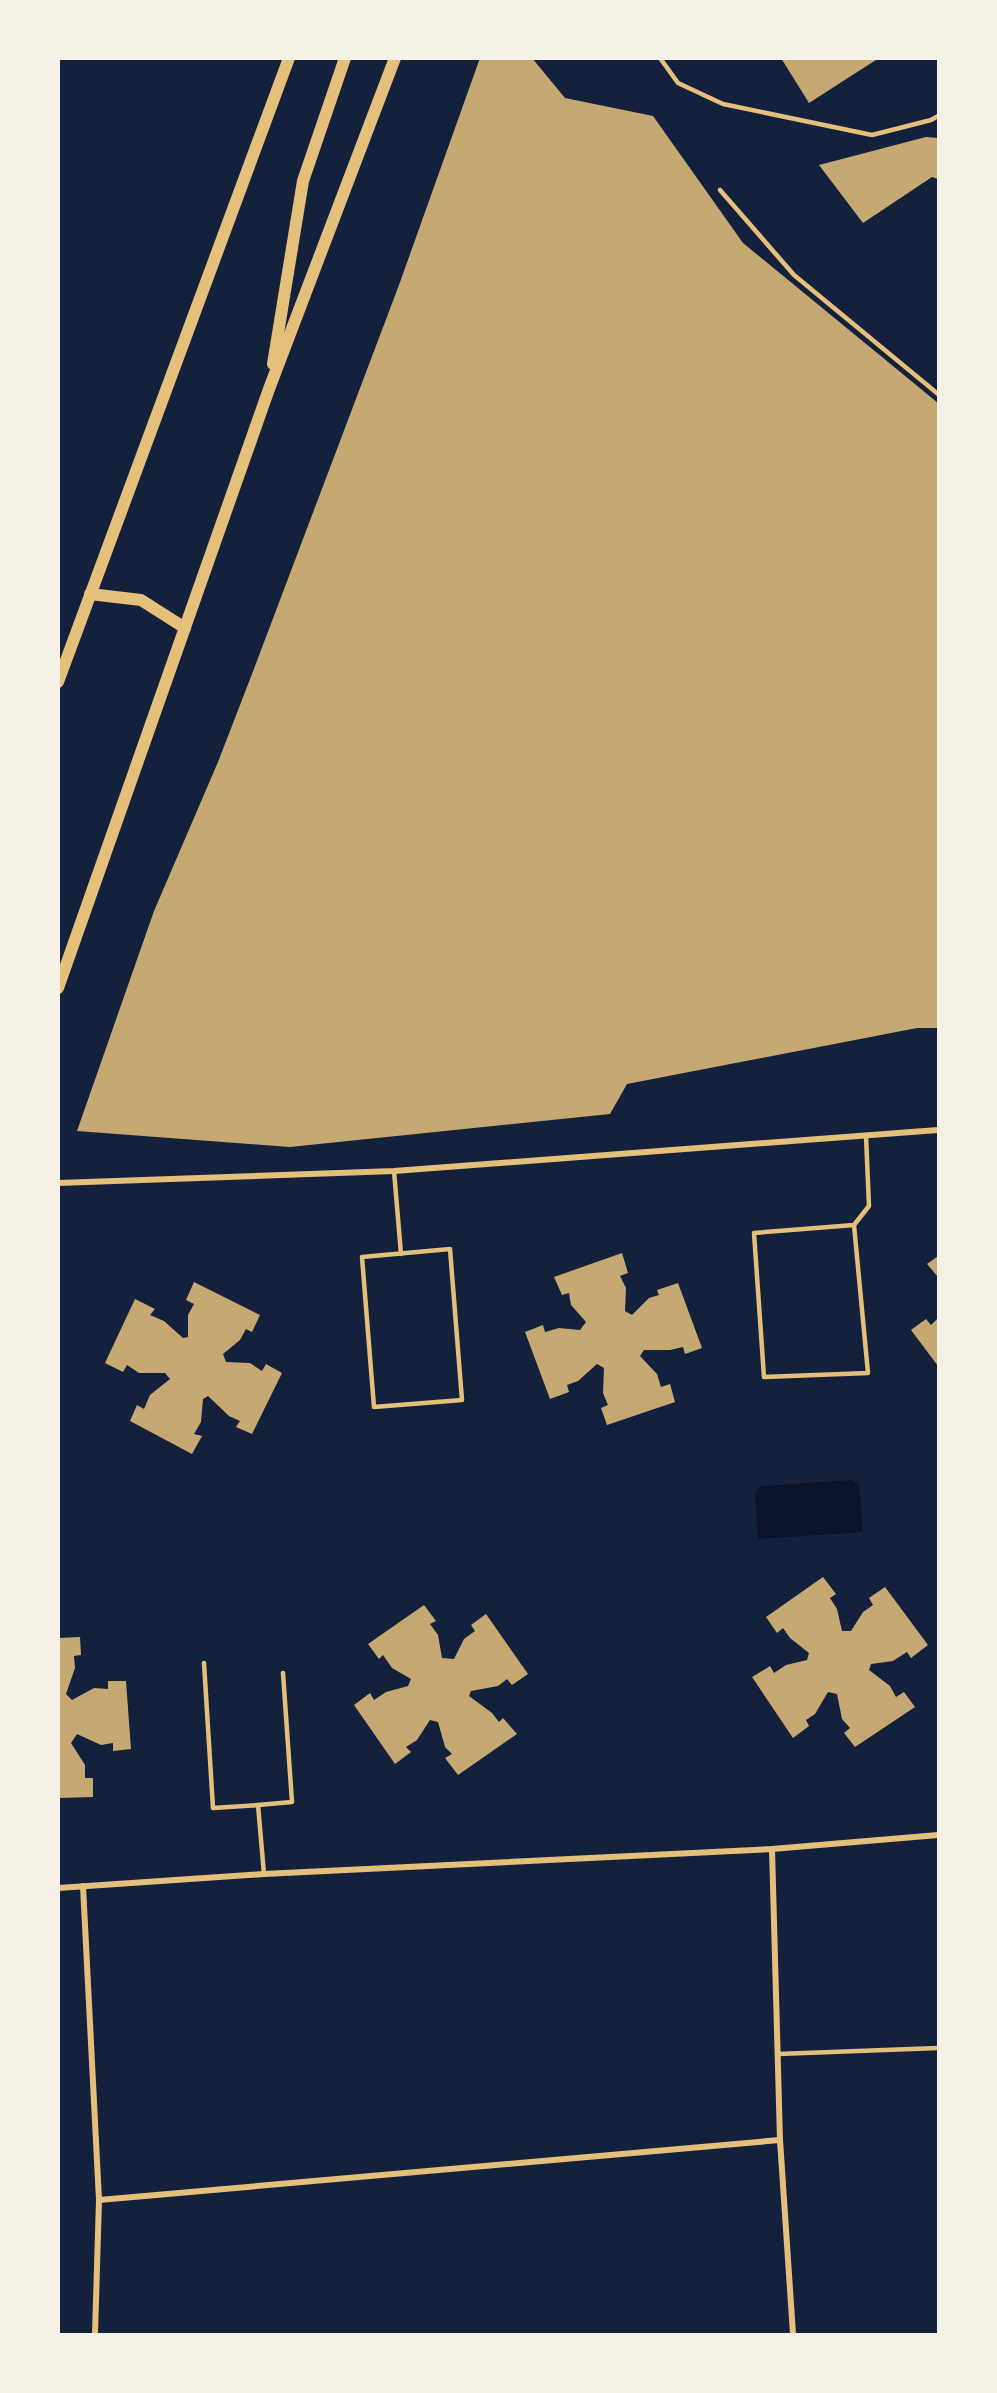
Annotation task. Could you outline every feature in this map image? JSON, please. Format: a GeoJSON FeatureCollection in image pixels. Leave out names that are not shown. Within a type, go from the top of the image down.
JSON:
{"type":"FeatureCollection","features":[{"type":"Feature","properties":{"kind":"main road"},"geometry":{"type":"LineString","coordinates":[[58,682],[289,58]]}},
{"type":"Feature","properties":{"kind":"main road"},"geometry":{"type":"LineString","coordinates":[[269,389],[303,181],[345,58]]}},
{"type":"Feature","properties":{"kind":"main road"},"geometry":{"type":"LineString","coordinates":[[58,988],[269,389],[395,58]]}},
{"type":"Feature","properties":{"kind":"main road"},"geometry":{"type":"LineString","coordinates":[[90,594],[141,600],[185,628]]}},
{"type":"Feature","properties":{"kind":"street"},"geometry":{"type":"LineString","coordinates":[[58,1183],[394,1171],[939,1130]]}},
{"type":"Feature","properties":{"kind":"street"},"geometry":{"type":"LineString","coordinates":[[58,1888],[264,1874],[772,1849],[939,1834]]}},
{"type":"Feature","properties":{"kind":"street"},"geometry":{"type":"LineString","coordinates":[[772,1849],[780,2140],[793,2334]]}},
{"type":"Feature","properties":{"kind":"street"},"geometry":{"type":"LineString","coordinates":[[83,1886],[99,2200],[95,2334]]}},
{"type":"Feature","properties":{"kind":"street"},"geometry":{"type":"LineString","coordinates":[[99,2200],[780,2140]]}},
{"type":"Feature","properties":{"kind":"lane"},"geometry":{"type":"LineString","coordinates":[[660,58],[678,83],[723,104],[872,135],[939,116]]}},
{"type":"Feature","properties":{"kind":"lane"},"geometry":{"type":"LineString","coordinates":[[720,190],[794,275],[939,394]]}},
{"type":"Feature","properties":{"kind":"lane"},"geometry":{"type":"LineString","coordinates":[[854,1225],[754,1233],[764,1377],[868,1373],[854,1225],[868,1206],[866,1136]]}},
{"type":"Feature","properties":{"kind":"lane"},"geometry":{"type":"LineString","coordinates":[[394,1171],[401,1254]]}},
{"type":"Feature","properties":{"kind":"lane"},"geometry":{"type":"LineString","coordinates":[[450,1249],[462,1400],[374,1407],[362,1257],[401,1254],[450,1249]]}},
{"type":"Feature","properties":{"kind":"lane"},"geometry":{"type":"LineString","coordinates":[[204,1664],[213,1808],[292,1802],[283,1673]]}},
{"type":"Feature","properties":{"kind":"lane"},"geometry":{"type":"LineString","coordinates":[[258,1805],[264,1874]]}},
{"type":"Feature","properties":{"kind":"lane"},"geometry":{"type":"LineString","coordinates":[[778,2054],[939,2048]]}},
{"type":"Feature","properties":{"kind":"water"},"geometry":{"type":"Polygon","coordinates":[[[852,1480],[859,1485],[863,1532],[758,1539],[755,1493],[761,1486],[852,1480]]]}},
{"type":"Feature","properties":{"kind":"building"},"geometry":{"type":"Polygon","coordinates":[[[480,58],[532,58],[565,98],[653,116],[743,243],[938,403],[938,1028],[917,1028],[627,1084],[610,1114],[290,1147],[77,1131],[154,911],[218,762],[252,674],[399,285],[480,58]]]}},
{"type":"Feature","properties":{"kind":"building"},"geometry":{"type":"Polygon","coordinates":[[[781,58],[879,58],[809,103],[781,58]]]}},
{"type":"Feature","properties":{"kind":"building"},"geometry":{"type":"Polygon","coordinates":[[[926,137],[938,138],[938,179],[932,177],[863,223],[819,165],[926,137]]]}},
{"type":"Feature","properties":{"kind":"building"},"geometry":{"type":"Polygon","coordinates":[[[622,1253],[628,1273],[620,1276],[626,1288],[625,1311],[632,1315],[649,1298],[659,1295],[657,1290],[678,1283],[702,1348],[685,1354],[683,1347],[670,1350],[644,1350],[640,1356],[657,1374],[661,1387],[670,1384],[675,1402],[607,1425],[601,1408],[608,1405],[603,1393],[604,1368],[597,1364],[578,1381],[567,1385],[569,1392],[550,1399],[525,1332],[543,1325],[545,1332],[559,1328],[580,1330],[586,1322],[571,1305],[569,1293],[562,1295],[554,1277],[622,1253]]]}},
{"type":"Feature","properties":{"kind":"building"},"geometry":{"type":"Polygon","coordinates":[[[938,1256],[938,1277],[927,1264],[938,1256]]]}},
{"type":"Feature","properties":{"kind":"building"},"geometry":{"type":"Polygon","coordinates":[[[194,1282],[260,1315],[252,1332],[246,1329],[240,1340],[223,1354],[226,1362],[250,1363],[262,1371],[266,1364],[282,1373],[252,1434],[236,1427],[240,1421],[229,1416],[208,1396],[203,1399],[201,1422],[194,1434],[202,1436],[192,1454],[130,1421],[137,1405],[144,1409],[150,1395],[170,1379],[165,1373],[139,1373],[127,1365],[123,1372],[105,1363],[135,1299],[155,1309],[150,1315],[164,1321],[183,1338],[188,1337],[188,1315],[194,1304],[186,1300],[194,1282]]]}},
{"type":"Feature","properties":{"kind":"building"},"geometry":{"type":"Polygon","coordinates":[[[938,1318],[938,1366],[911,1330],[926,1319],[931,1325],[938,1318]]]}},
{"type":"Feature","properties":{"kind":"building"},"geometry":{"type":"Polygon","coordinates":[[[823,1577],[836,1594],[830,1598],[837,1609],[842,1631],[851,1631],[863,1612],[873,1605],[869,1598],[885,1587],[928,1645],[911,1658],[907,1652],[893,1661],[871,1664],[869,1670],[890,1686],[896,1697],[904,1692],[915,1707],[855,1747],[844,1733],[850,1728],[842,1719],[837,1694],[828,1692],[815,1714],[806,1720],[809,1726],[793,1738],[752,1677],[770,1666],[774,1673],[786,1665],[807,1660],[809,1653],[790,1638],[783,1628],[777,1633],[766,1617],[823,1577]]]}},
{"type":"Feature","properties":{"kind":"building"},"geometry":{"type":"Polygon","coordinates":[[[424,1605],[436,1621],[430,1624],[438,1635],[442,1658],[454,1659],[464,1639],[475,1631],[471,1625],[486,1614],[528,1674],[512,1685],[507,1679],[498,1686],[471,1691],[469,1696],[492,1713],[499,1722],[503,1718],[517,1734],[458,1775],[445,1758],[452,1754],[445,1747],[438,1722],[430,1720],[417,1740],[406,1747],[411,1752],[395,1764],[354,1705],[370,1693],[374,1700],[386,1692],[408,1686],[411,1679],[392,1668],[383,1655],[379,1659],[368,1644],[424,1605]]]}},
{"type":"Feature","properties":{"kind":"building"},"geometry":{"type":"Polygon","coordinates":[[[80,1637],[81,1655],[74,1656],[75,1668],[66,1694],[72,1700],[94,1688],[108,1689],[108,1681],[126,1681],[131,1749],[113,1751],[113,1743],[101,1745],[77,1734],[71,1743],[85,1765],[85,1778],[93,1778],[93,1797],[58,1798],[58,1638],[80,1637]]]}}]}
